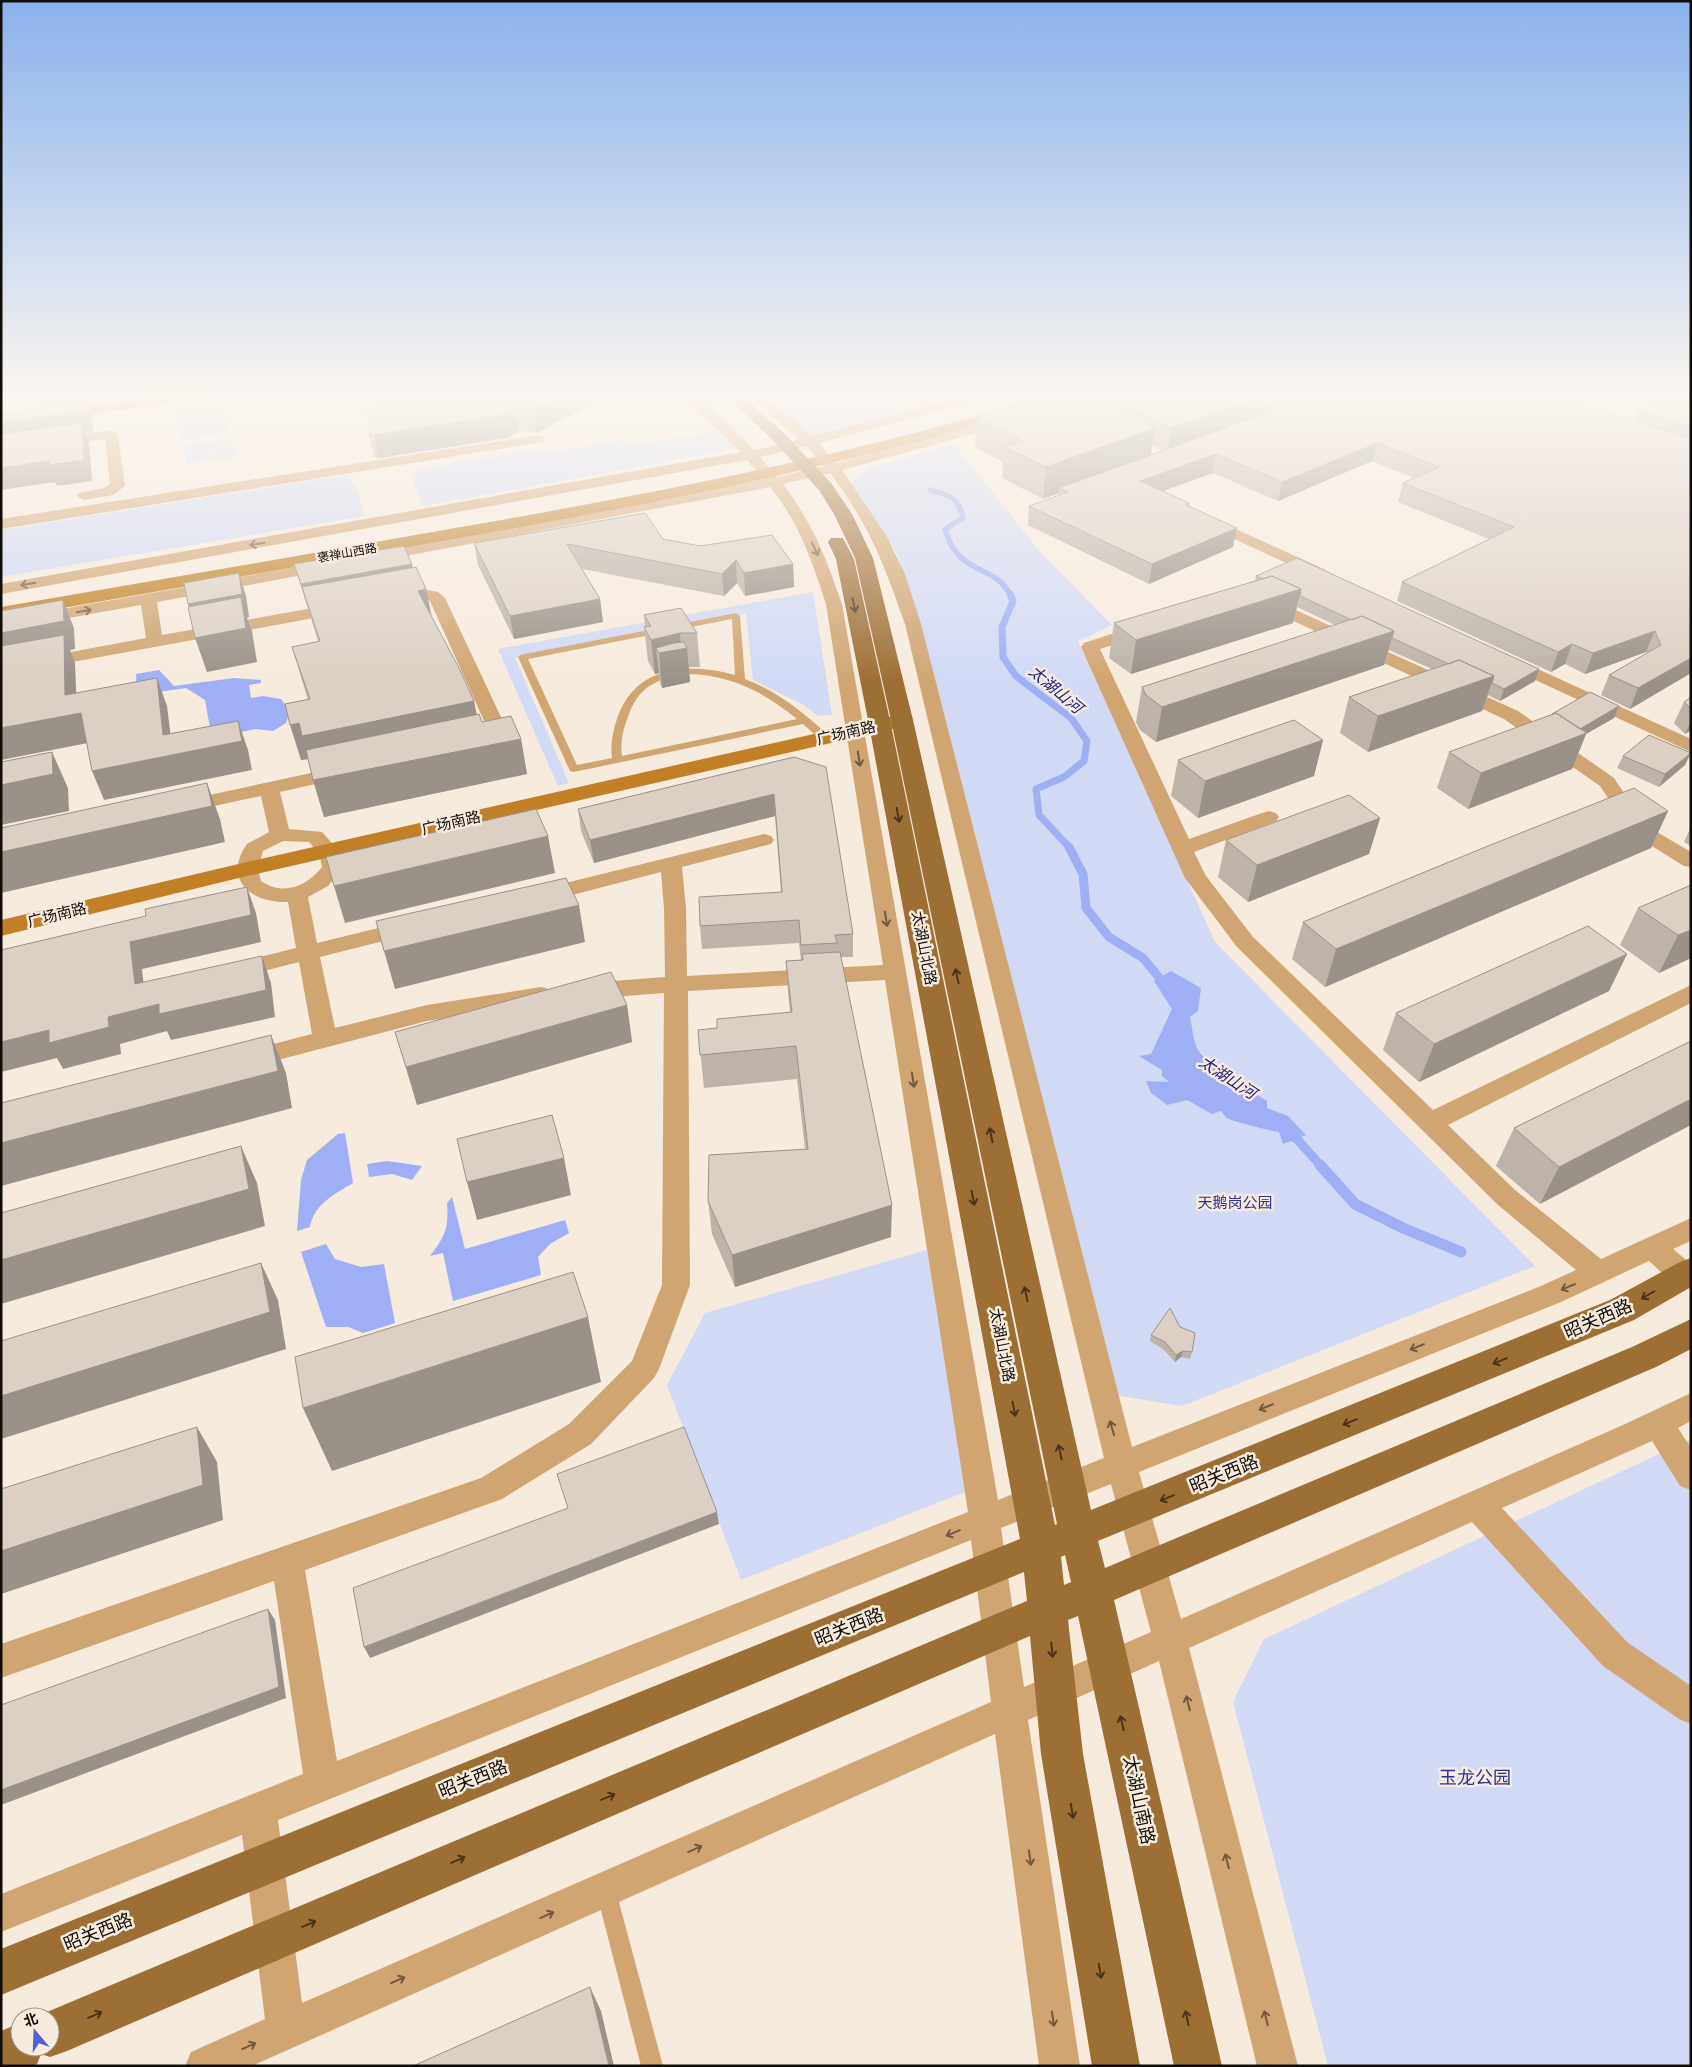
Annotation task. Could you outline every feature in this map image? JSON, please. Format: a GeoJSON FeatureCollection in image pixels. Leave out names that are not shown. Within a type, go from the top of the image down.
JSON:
{"type":"FeatureCollection","features":[{"type":"Feature","properties":{"kind":"main road","name":"褒禅山西路"},"geometry":{"type":"LineString","coordinates":[[1,602],[645,489]]}},
{"type":"Feature","properties":{"kind":"main road","name":"褒禅山西路"},"geometry":{"type":"LineString","coordinates":[[1,613],[594,509],[676,489]]}},
{"type":"Feature","properties":{"kind":"main road","name":"太湖山北路"},"geometry":{"type":"LineString","coordinates":[[808,489],[825,516],[845,559],[1032,1501],[1060,1542]]}},
{"type":"Feature","properties":{"kind":"main road","name":"太湖山北路"},"geometry":{"type":"LineString","coordinates":[[879,725],[1068,1487],[1060,1542]]}},
{"type":"Feature","properties":{"kind":"main road","name":"广场南路"},"geometry":{"type":"LineString","coordinates":[[1,928],[246,869],[879,725]]}},
{"type":"Feature","properties":{"kind":"main road","name":"昭关西路"},"geometry":{"type":"LineString","coordinates":[[1,1972],[1060,1542],[1622,1310],[1687,1273]]}},
{"type":"Feature","properties":{"kind":"main road"},"geometry":{"type":"LineString","coordinates":[[60,2030],[1644,1356],[1691,1333]]}},
{"type":"Feature","properties":{"kind":"main road"},"geometry":{"type":"LineString","coordinates":[[1060,1542],[1048,1609],[1062,1754],[1116,2066]]}},
{"type":"Feature","properties":{"kind":"main road","name":"太湖山南路"},"geometry":{"type":"LineString","coordinates":[[1060,1542],[1092,1590],[1198,2066]]}},
{"type":"Feature","properties":{"kind":"street"},"geometry":{"type":"LineString","coordinates":[[1,510],[108,492],[112,489]]}},
{"type":"Feature","properties":{"kind":"street"},"geometry":{"type":"LineString","coordinates":[[1,524],[219,489]]}},
{"type":"Feature","properties":{"kind":"street"},"geometry":{"type":"LineString","coordinates":[[1,589],[527,497],[584,489]]}},
{"type":"Feature","properties":{"kind":"street"},"geometry":{"type":"LineString","coordinates":[[1,625],[148,599],[663,489]]}},
{"type":"Feature","properties":{"kind":"street"},"geometry":{"type":"LineString","coordinates":[[851,489],[869,515],[891,560],[913,624],[1103,1398],[1170,1640],[1278,2066]]}},
{"type":"Feature","properties":{"kind":"street"},"geometry":{"type":"LineString","coordinates":[[1195,515],[1339,582]]}},
{"type":"Feature","properties":{"kind":"street"},"geometry":{"type":"LineString","coordinates":[[374,602],[422,593],[432,594],[437,598],[499,732],[492,741],[463,747]]}},
{"type":"Feature","properties":{"kind":"street"},"geometry":{"type":"LineString","coordinates":[[1246,597],[1265,601],[1511,714],[1607,782],[1638,830],[1691,860]]}},
{"type":"Feature","properties":{"kind":"street"},"geometry":{"type":"LineString","coordinates":[[148,599],[155,642]]}},
{"type":"Feature","properties":{"kind":"street"},"geometry":{"type":"LineString","coordinates":[[1,670],[355,605]]}},
{"type":"Feature","properties":{"kind":"street"},"geometry":{"type":"LineString","coordinates":[[1163,624],[1090,647],[1196,878],[1245,942],[1506,1197],[1599,1273]]}},
{"type":"Feature","properties":{"kind":"street"},"geometry":{"type":"LineString","coordinates":[[1492,654],[1691,746]]}},
{"type":"Feature","properties":{"kind":"street"},"geometry":{"type":"LineString","coordinates":[[879,725],[895,972],[984,1520],[1060,2066]]}},
{"type":"Feature","properties":{"kind":"street"},"geometry":{"type":"LineString","coordinates":[[164,811],[366,768]]}},
{"type":"Feature","properties":{"kind":"street"},"geometry":{"type":"LineString","coordinates":[[269,788],[280,835]]}},
{"type":"Feature","properties":{"kind":"street"},"geometry":{"type":"LineString","coordinates":[[1182,849],[1269,817]]}},
{"type":"Feature","properties":{"kind":"street"},"geometry":{"type":"LineString","coordinates":[[280,835],[315,836],[329,850],[333,868],[323,882],[296,895],[268,894],[251,884],[246,869],[254,848],[280,835]]}},
{"type":"Feature","properties":{"kind":"street"},"geometry":{"type":"LineString","coordinates":[[518,901],[764,840]]}},
{"type":"Feature","properties":{"kind":"street"},"geometry":{"type":"LineString","coordinates":[[1,1661],[491,1489],[580,1434],[644,1369],[676,1286],[676,984],[675,908],[671,864]]}},
{"type":"Feature","properties":{"kind":"street"},"geometry":{"type":"LineString","coordinates":[[296,895],[325,1039]]}},
{"type":"Feature","properties":{"kind":"street"},"geometry":{"type":"LineString","coordinates":[[208,976],[432,922]]}},
{"type":"Feature","properties":{"kind":"street"},"geometry":{"type":"LineString","coordinates":[[230,1064],[436,1011],[547,994],[676,984],[895,972]]}},
{"type":"Feature","properties":{"kind":"street"},"geometry":{"type":"LineString","coordinates":[[1430,1123],[1691,993]]}},
{"type":"Feature","properties":{"kind":"street"},"geometry":{"type":"LineString","coordinates":[[1,1913],[1599,1273],[1691,1228]]}},
{"type":"Feature","properties":{"kind":"street"},"geometry":{"type":"LineString","coordinates":[[1653,1248],[1687,1273]]}},
{"type":"Feature","properties":{"kind":"street"},"geometry":{"type":"LineString","coordinates":[[205,2066],[1170,1640],[1658,1423],[1691,1406]]}},
{"type":"Feature","properties":{"kind":"street"},"geometry":{"type":"LineString","coordinates":[[1658,1423],[1691,1476]]}},
{"type":"Feature","properties":{"kind":"street"},"geometry":{"type":"LineString","coordinates":[[1476,1504],[1614,1654],[1691,1707]]}},
{"type":"Feature","properties":{"kind":"street"},"geometry":{"type":"LineString","coordinates":[[287,1560],[323,1785]]}},
{"type":"Feature","properties":{"kind":"street"},"geometry":{"type":"LineString","coordinates":[[258,1810],[286,2030]]}},
{"type":"Feature","properties":{"kind":"lane"},"geometry":{"type":"LineString","coordinates":[[740,680],[736,616],[523,657],[574,769],[806,720]]}},
{"type":"Feature","properties":{"kind":"lane"},"geometry":{"type":"LineString","coordinates":[[617,760],[615,743],[628,703],[636,690],[653,679],[678,672],[698,670],[740,680],[774,696],[806,720],[824,737]]}},
{"type":"Feature","properties":{"kind":"lane"},"geometry":{"type":"LineString","coordinates":[[605,1889],[652,2066]]}},
{"type":"Feature","properties":{"kind":"green space"},"geometry":{"type":"Polygon","coordinates":[[[255,489],[357,489],[365,516],[1,577],[1,530],[255,489]]]}},
{"type":"Feature","properties":{"kind":"green space"},"geometry":{"type":"Polygon","coordinates":[[[417,489],[514,489],[423,506],[417,489]]]}},
{"type":"Feature","properties":{"kind":"green space","name":"天鹅岗公园"},"geometry":{"type":"Polygon","coordinates":[[[855,489],[990,489],[1040,552],[1112,625],[1078,641],[1215,942],[1535,1266],[1182,1406],[1108,1394],[897,553],[855,489]]]}},
{"type":"Feature","properties":{"kind":"green space"},"geometry":{"type":"Polygon","coordinates":[[[813,592],[832,715],[818,716],[804,705],[753,680],[746,614],[515,658],[569,783],[558,786],[498,649],[813,592]]]}},
{"type":"Feature","properties":{"kind":"green space"},"geometry":{"type":"Polygon","coordinates":[[[927,1250],[965,1492],[741,1580],[667,1385],[705,1313],[927,1250]]]}},
{"type":"Feature","properties":{"kind":"green space","name":"玉龙公园"},"geometry":{"type":"Polygon","coordinates":[[[1691,1439],[1691,2066],[1328,2066],[1233,1702],[1264,1639],[1691,1439]]]}},
{"type":"Feature","properties":{"kind":"water"},"geometry":{"type":"Polygon","coordinates":[[[159,670],[174,686],[234,678],[261,680],[261,683],[249,685],[251,698],[263,696],[281,699],[290,711],[286,723],[273,731],[256,729],[236,733],[210,728],[205,700],[186,688],[137,695],[136,674],[159,670]]]}},
{"type":"Feature","properties":{"kind":"water"},"geometry":{"type":"Polygon","coordinates":[[[1171,971],[1201,988],[1198,1011],[1190,1017],[1196,1045],[1203,1056],[1216,1064],[1219,1071],[1267,1101],[1267,1108],[1288,1116],[1306,1135],[1283,1144],[1279,1132],[1230,1119],[1221,1111],[1212,1114],[1187,1100],[1167,1105],[1151,1093],[1146,1081],[1169,1082],[1162,1076],[1162,1070],[1139,1056],[1151,1054],[1172,1009],[1154,981],[1171,971]]]}},
{"type":"Feature","properties":{"kind":"water"},"geometry":{"type":"Polygon","coordinates":[[[345,1133],[353,1183],[320,1206],[312,1219],[310,1227],[297,1231],[301,1180],[307,1160],[338,1134],[345,1133]]]}},
{"type":"Feature","properties":{"kind":"water"},"geometry":{"type":"Polygon","coordinates":[[[387,1161],[422,1166],[412,1180],[392,1174],[369,1177],[367,1164],[387,1161]]]}},
{"type":"Feature","properties":{"kind":"water"},"geometry":{"type":"Polygon","coordinates":[[[452,1197],[465,1249],[565,1220],[569,1233],[550,1244],[538,1257],[541,1275],[453,1301],[443,1253],[430,1256],[445,1232],[447,1203],[452,1197]]]}},
{"type":"Feature","properties":{"kind":"water"},"geometry":{"type":"Polygon","coordinates":[[[326,1244],[335,1259],[361,1267],[384,1264],[395,1323],[363,1333],[348,1327],[326,1327],[301,1252],[326,1244]]]}},
{"type":"Feature","properties":{"kind":"building"},"geometry":{"type":"Polygon","coordinates":[[[1062,489],[1159,489],[1189,503],[1186,505],[1237,528],[1152,564],[1029,506],[1068,492],[1062,489]]]}},
{"type":"Feature","properties":{"kind":"building"},"geometry":{"type":"Polygon","coordinates":[[[1419,489],[1691,489],[1691,658],[1638,688],[1609,675],[1661,645],[1655,631],[1593,653],[1572,644],[1558,652],[1402,582],[1514,527],[1419,489]]]}},
{"type":"Feature","properties":{"kind":"building"},"geometry":{"type":"Polygon","coordinates":[[[645,513],[663,539],[700,546],[772,535],[793,564],[744,573],[736,560],[722,574],[567,544],[600,599],[510,616],[474,543],[645,513]]]}},
{"type":"Feature","properties":{"kind":"building"},"geometry":{"type":"Polygon","coordinates":[[[404,546],[412,564],[301,584],[294,564],[404,546]]]}},
{"type":"Feature","properties":{"kind":"building"},"geometry":{"type":"Polygon","coordinates":[[[1297,558],[1539,669],[1504,689],[1492,683],[1494,676],[1459,660],[1449,664],[1392,638],[1394,631],[1362,616],[1352,620],[1300,596],[1301,589],[1272,576],[1263,579],[1256,576],[1297,558]]]}},
{"type":"Feature","properties":{"kind":"building"},"geometry":{"type":"Polygon","coordinates":[[[416,567],[426,589],[418,591],[460,670],[474,701],[302,736],[299,723],[290,725],[285,704],[310,699],[292,647],[320,641],[302,587],[416,567]]]}},
{"type":"Feature","properties":{"kind":"building"},"geometry":{"type":"Polygon","coordinates":[[[239,573],[242,594],[188,604],[184,583],[239,573]]]}},
{"type":"Feature","properties":{"kind":"building"},"geometry":{"type":"Polygon","coordinates":[[[1272,576],[1301,589],[1136,640],[1114,623],[1272,576]]]}},
{"type":"Feature","properties":{"kind":"building"},"geometry":{"type":"Polygon","coordinates":[[[241,597],[246,628],[195,638],[188,607],[241,597]]]}},
{"type":"Feature","properties":{"kind":"building"},"geometry":{"type":"Polygon","coordinates":[[[63,600],[64,621],[1,633],[1,611],[63,600]]]}},
{"type":"Feature","properties":{"kind":"building"},"geometry":{"type":"Polygon","coordinates":[[[681,608],[697,633],[680,633],[651,640],[644,627],[651,626],[644,615],[681,608]]]}},
{"type":"Feature","properties":{"kind":"building"},"geometry":{"type":"Polygon","coordinates":[[[1362,616],[1394,631],[1162,707],[1146,695],[1142,687],[1362,616]]]}},
{"type":"Feature","properties":{"kind":"building"},"geometry":{"type":"Polygon","coordinates":[[[64,635],[65,695],[157,678],[163,735],[238,721],[242,741],[92,771],[81,713],[1,728],[1,646],[64,635]]]}},
{"type":"Feature","properties":{"kind":"building"},"geometry":{"type":"Polygon","coordinates":[[[684,642],[687,648],[659,653],[656,648],[674,643],[684,642]]]}},
{"type":"Feature","properties":{"kind":"building"},"geometry":{"type":"Polygon","coordinates":[[[1459,660],[1494,676],[1378,716],[1349,697],[1459,660]]]}},
{"type":"Feature","properties":{"kind":"building"},"geometry":{"type":"Polygon","coordinates":[[[1590,692],[1619,706],[1580,729],[1556,713],[1552,714],[1590,692]]]}},
{"type":"Feature","properties":{"kind":"building"},"geometry":{"type":"Polygon","coordinates":[[[1691,697],[1691,709],[1684,702],[1691,697]]]}},
{"type":"Feature","properties":{"kind":"building"},"geometry":{"type":"Polygon","coordinates":[[[1556,713],[1587,733],[1481,773],[1449,752],[1556,713]]]}},
{"type":"Feature","properties":{"kind":"building"},"geometry":{"type":"Polygon","coordinates":[[[479,714],[482,722],[511,716],[521,739],[313,780],[306,750],[479,714]]]}},
{"type":"Feature","properties":{"kind":"building"},"geometry":{"type":"Polygon","coordinates":[[[1294,720],[1323,740],[1205,781],[1178,760],[1294,720]]]}},
{"type":"Feature","properties":{"kind":"building"},"geometry":{"type":"Polygon","coordinates":[[[1649,735],[1691,753],[1665,774],[1623,756],[1649,735]]]}},
{"type":"Feature","properties":{"kind":"building"},"geometry":{"type":"Polygon","coordinates":[[[52,752],[53,774],[1,785],[1,762],[52,752]]]}},
{"type":"Feature","properties":{"kind":"building"},"geometry":{"type":"Polygon","coordinates":[[[794,757],[826,767],[853,934],[835,935],[837,943],[801,945],[799,920],[700,926],[699,897],[782,892],[774,794],[590,840],[578,809],[794,757]]]}},
{"type":"Feature","properties":{"kind":"building"},"geometry":{"type":"Polygon","coordinates":[[[207,783],[212,806],[1,852],[1,828],[207,783]]]}},
{"type":"Feature","properties":{"kind":"building"},"geometry":{"type":"Polygon","coordinates":[[[1634,788],[1668,811],[1336,949],[1303,922],[1488,846],[1634,788]]]}},
{"type":"Feature","properties":{"kind":"building"},"geometry":{"type":"Polygon","coordinates":[[[1349,795],[1380,818],[1257,865],[1226,840],[1349,795]]]}},
{"type":"Feature","properties":{"kind":"building"},"geometry":{"type":"Polygon","coordinates":[[[536,809],[548,836],[334,886],[326,857],[536,809]]]}},
{"type":"Feature","properties":{"kind":"building"},"geometry":{"type":"Polygon","coordinates":[[[566,878],[579,905],[384,951],[376,921],[566,878]]]}},
{"type":"Feature","properties":{"kind":"building"},"geometry":{"type":"Polygon","coordinates":[[[1691,885],[1691,930],[1678,935],[1638,908],[1691,885]]]}},
{"type":"Feature","properties":{"kind":"building"},"geometry":{"type":"Polygon","coordinates":[[[247,887],[251,915],[130,942],[135,984],[262,956],[266,990],[159,1014],[159,1004],[108,1017],[109,1027],[49,1043],[49,1030],[1,1042],[1,950],[146,916],[145,909],[247,887]]]}},
{"type":"Feature","properties":{"kind":"building"},"geometry":{"type":"Polygon","coordinates":[[[1588,926],[1627,954],[1434,1044],[1396,1013],[1588,926]]]}},
{"type":"Feature","properties":{"kind":"building"},"geometry":{"type":"Polygon","coordinates":[[[840,952],[892,1205],[732,1255],[708,1201],[709,1155],[808,1149],[796,1046],[700,1055],[698,1030],[717,1028],[717,1019],[792,1012],[786,961],[803,960],[802,954],[840,952]]]}},
{"type":"Feature","properties":{"kind":"building"},"geometry":{"type":"Polygon","coordinates":[[[611,972],[627,1005],[406,1067],[395,1032],[611,972]]]}},
{"type":"Feature","properties":{"kind":"building"},"geometry":{"type":"Polygon","coordinates":[[[271,1035],[278,1071],[1,1143],[1,1103],[271,1035]]]}},
{"type":"Feature","properties":{"kind":"building"},"geometry":{"type":"Polygon","coordinates":[[[1691,1041],[1691,1099],[1559,1167],[1514,1128],[1691,1041]]]}},
{"type":"Feature","properties":{"kind":"building"},"geometry":{"type":"Polygon","coordinates":[[[552,1115],[564,1158],[467,1182],[457,1139],[552,1115]]]}},
{"type":"Feature","properties":{"kind":"building"},"geometry":{"type":"Polygon","coordinates":[[[241,1146],[249,1189],[1,1260],[1,1213],[241,1146]]]}},
{"type":"Feature","properties":{"kind":"building"},"geometry":{"type":"Polygon","coordinates":[[[261,1263],[270,1312],[1,1396],[1,1341],[261,1263]]]}},
{"type":"Feature","properties":{"kind":"building"},"geometry":{"type":"Polygon","coordinates":[[[573,1272],[588,1317],[303,1408],[295,1357],[573,1272]]]}},
{"type":"Feature","properties":{"kind":"building"},"geometry":{"type":"Polygon","coordinates":[[[1170,1308],[1180,1327],[1195,1333],[1192,1352],[1183,1351],[1176,1355],[1165,1342],[1151,1335],[1170,1308]]]}},
{"type":"Feature","properties":{"kind":"building"},"geometry":{"type":"Polygon","coordinates":[[[197,1427],[203,1485],[1,1551],[1,1489],[197,1427]]]}},
{"type":"Feature","properties":{"kind":"building"},"geometry":{"type":"Polygon","coordinates":[[[684,1427],[717,1512],[364,1647],[353,1588],[568,1508],[557,1474],[684,1427]]]}},
{"type":"Feature","properties":{"kind":"building"},"geometry":{"type":"Polygon","coordinates":[[[268,1609],[279,1687],[1,1790],[1,1705],[268,1609]]]}},
{"type":"Feature","properties":{"kind":"building"},"geometry":{"type":"Polygon","coordinates":[[[590,1987],[609,2066],[413,2066],[590,1987]]]}},
{"type":"Feature","properties":{"kind":"waterway","name":"太湖山河"},"geometry":{"type":"LineString","coordinates":[[930,490],[952,498],[959,505],[963,518],[945,529],[951,544],[959,555],[967,563],[995,578],[1010,595]]}},
{"type":"Feature","properties":{"kind":"waterway","name":"太湖山河"},"geometry":{"type":"LineString","coordinates":[[1010,594],[1013,601],[1002,627],[1003,657],[1016,676],[1071,718],[1087,741],[1084,761],[1064,777],[1036,789],[1039,815],[1070,848]]}},
{"type":"Feature","properties":{"kind":"waterway","name":"太湖山河"},"geometry":{"type":"LineString","coordinates":[[1069,847],[1083,874],[1086,908],[1109,937],[1143,958],[1167,987]]}},
{"type":"Feature","properties":{"kind":"waterway","name":"太湖山河"},"geometry":{"type":"LineString","coordinates":[[1286,1133],[1297,1139],[1321,1166]]}},
{"type":"Feature","properties":{"kind":"waterway","name":"太湖山河"},"geometry":{"type":"LineString","coordinates":[[1320,1165],[1355,1204],[1403,1228],[1461,1252]]}}]}
